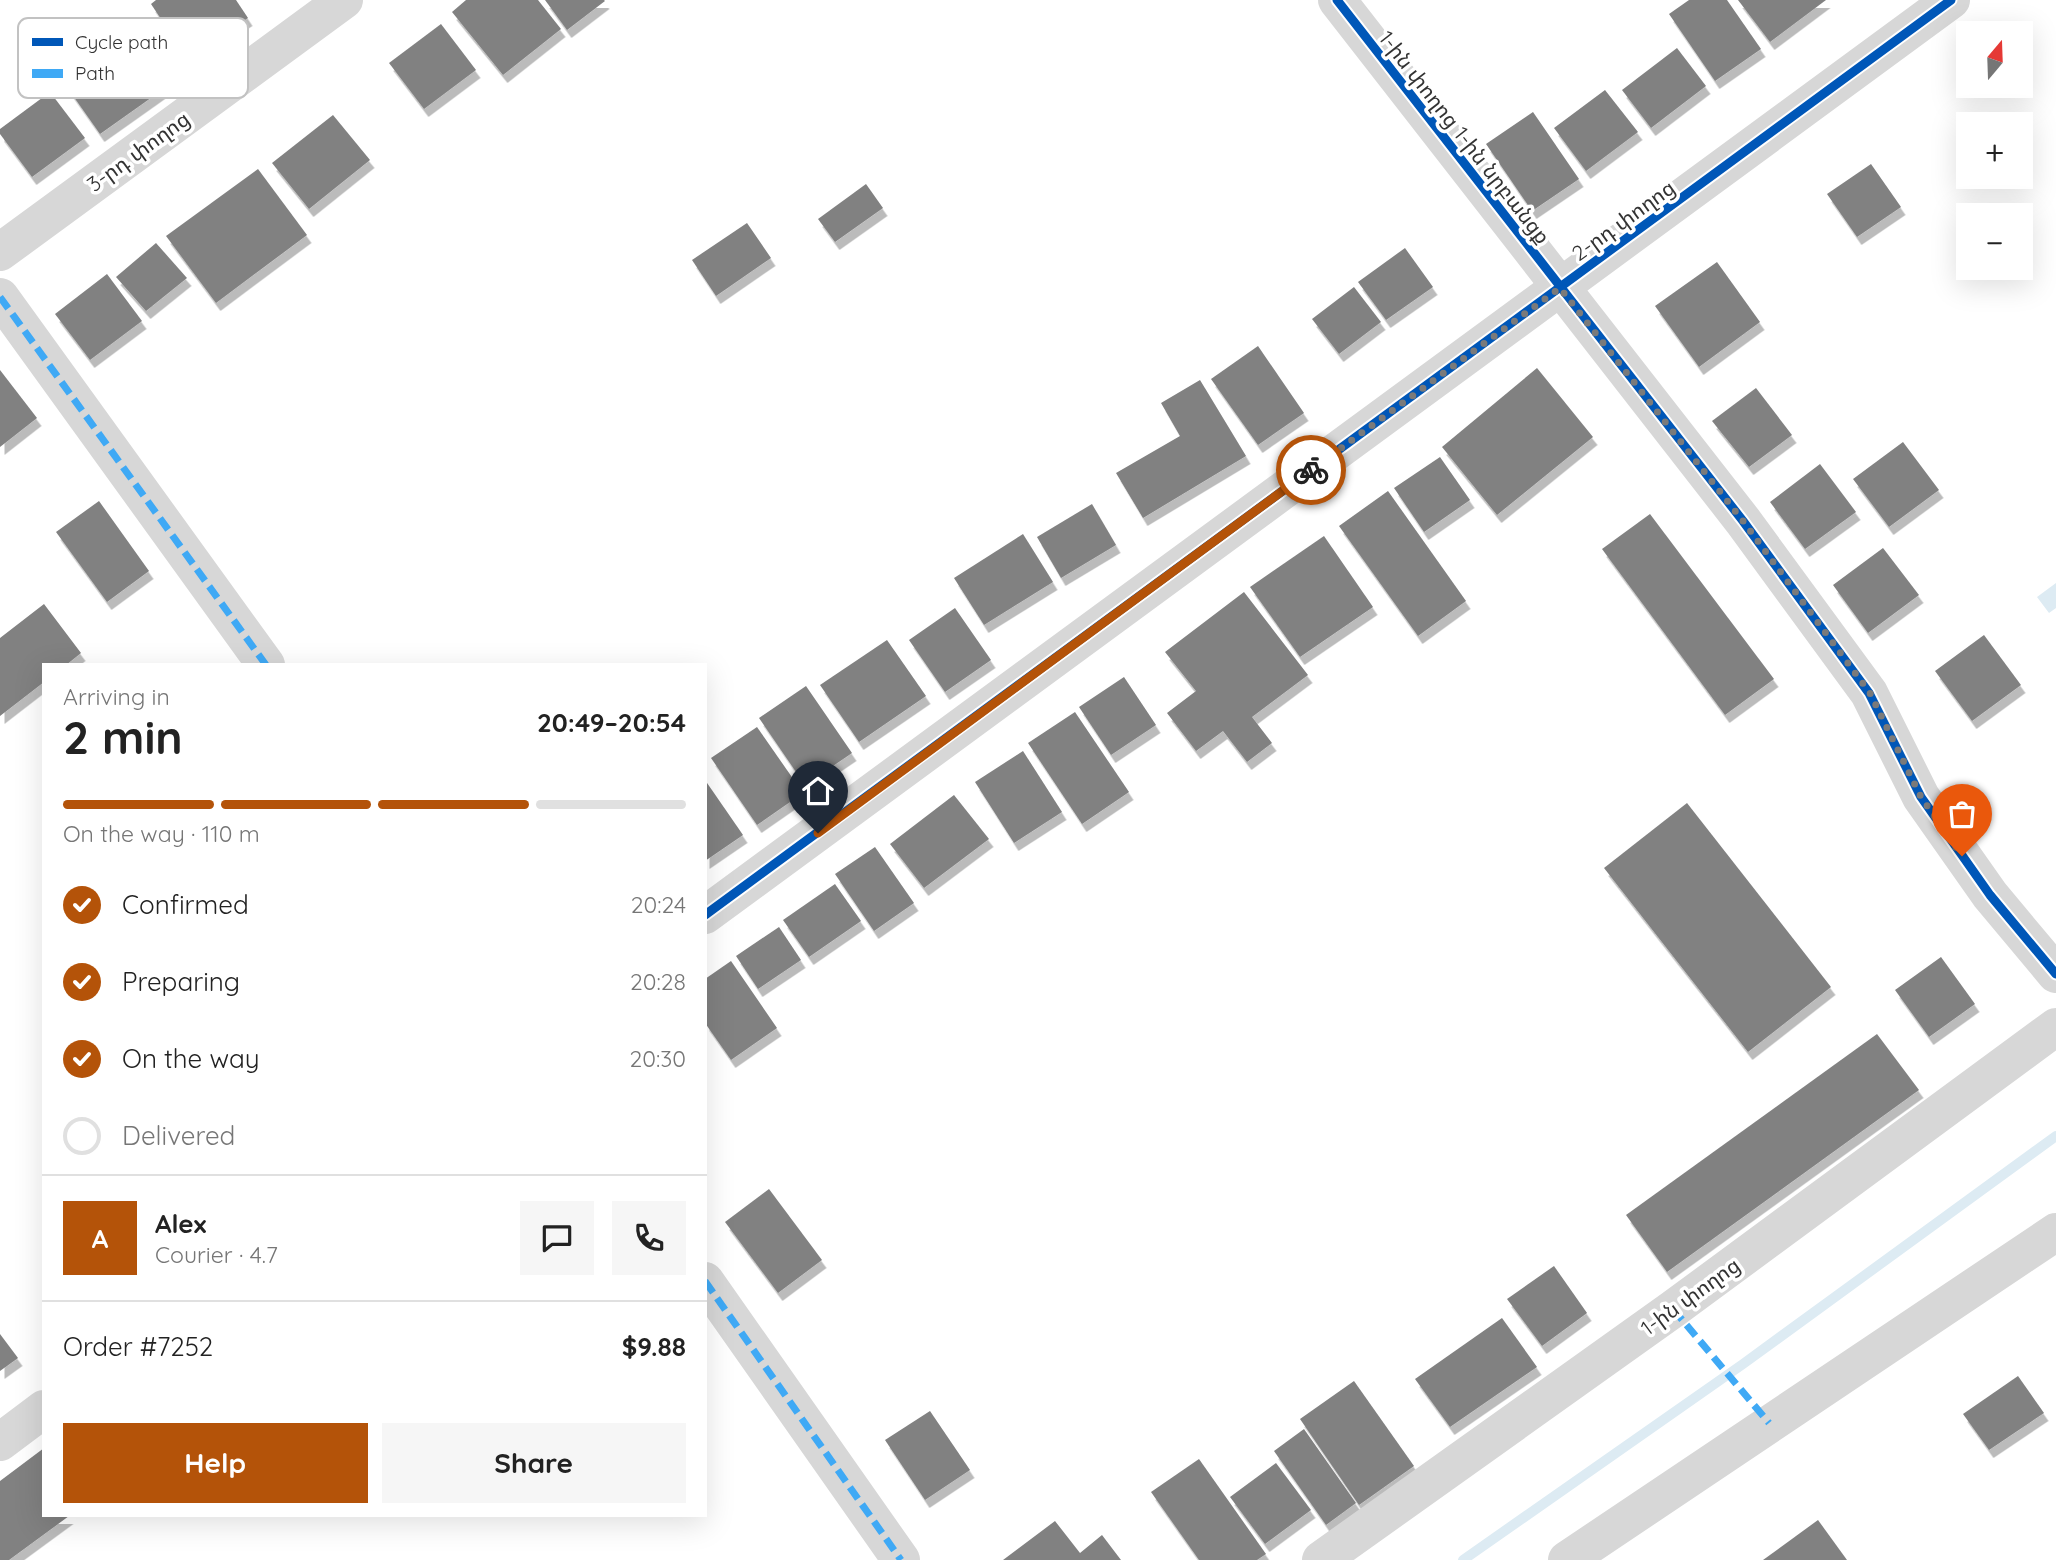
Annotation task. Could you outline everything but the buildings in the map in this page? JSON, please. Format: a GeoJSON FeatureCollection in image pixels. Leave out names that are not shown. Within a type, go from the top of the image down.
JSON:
{"type":"FeatureCollection","features":[{"type":"Feature","properties":{"kind":"street","name":"3-րդ փողոց"},"geometry":{"type":"LineString","coordinates":[[248,70],[344,0]]}},
{"type":"Feature","properties":{"kind":"street","name":"1-ին փողոց 1-ին նրբանցք"},"geometry":{"type":"LineString","coordinates":[[1337,0],[1743,521],[1870,693],[1921,797],[1990,894],[2056,974]]}},
{"type":"Feature","properties":{"kind":"street","name":"2-րդ փողոց"},"geometry":{"type":"LineString","coordinates":[[707,914],[1951,0]]}},
{"type":"Feature","properties":{"kind":"street","name":"3-րդ փողոց"},"geometry":{"type":"LineString","coordinates":[[0,252],[210,98]]}},
{"type":"Feature","properties":{"kind":"street"},"geometry":{"type":"LineString","coordinates":[[0,297],[265,663]]}},
{"type":"Feature","properties":{"kind":"street","name":"1-ին փողոց"},"geometry":{"type":"LineString","coordinates":[[1321,1560],[1684,1300],[2056,1027]]}},
{"type":"Feature","properties":{"kind":"street"},"geometry":{"type":"LineString","coordinates":[[1567,1560],[2056,1232]]}},
{"type":"Feature","properties":{"kind":"street"},"geometry":{"type":"LineString","coordinates":[[707,1284],[901,1560]]}},
{"type":"Feature","properties":{"kind":"street"},"geometry":{"type":"LineString","coordinates":[[0,1442],[42,1410]]}},
{"type":"Feature","properties":{"kind":"shaded area"},"geometry":{"type":"Polygon","coordinates":[[[2056,583],[2056,608],[2049,613],[2037,597],[2056,583]]]}},
{"type":"Feature","properties":{"kind":"waterway"},"geometry":{"type":"LineString","coordinates":[[1463,1560],[1743,1364],[2056,1136]]}},
{"type":"Feature","properties":{"kind":"marked path"},"geometry":{"type":"LineString","coordinates":[[0,297],[265,663]]}},
{"type":"Feature","properties":{"kind":"marked path"},"geometry":{"type":"LineString","coordinates":[[707,1284],[901,1560]]}},
{"type":"Feature","properties":{"kind":"marked path"},"geometry":{"type":"LineString","coordinates":[[1673,1309],[1769,1423]]}},
{"type":"Feature","properties":{"kind":"cycle path"},"geometry":{"type":"LineString","coordinates":[[1337,0],[1743,521],[1869,693],[1921,797],[1990,895],[2056,974]]}},
{"type":"Feature","properties":{"kind":"cycle path"},"geometry":{"type":"LineString","coordinates":[[707,914],[1951,0]]}},
{"type":"Feature","properties":{"kind":"way so far"},"geometry":{"type":"LineString","coordinates":[[1311,470],[1560,288],[1743,521],[1870,693],[1921,797],[1962,856]]}},
{"type":"Feature","properties":{"kind":"route"},"geometry":{"type":"LineString","coordinates":[[818,833],[1311,470]]}}]}
